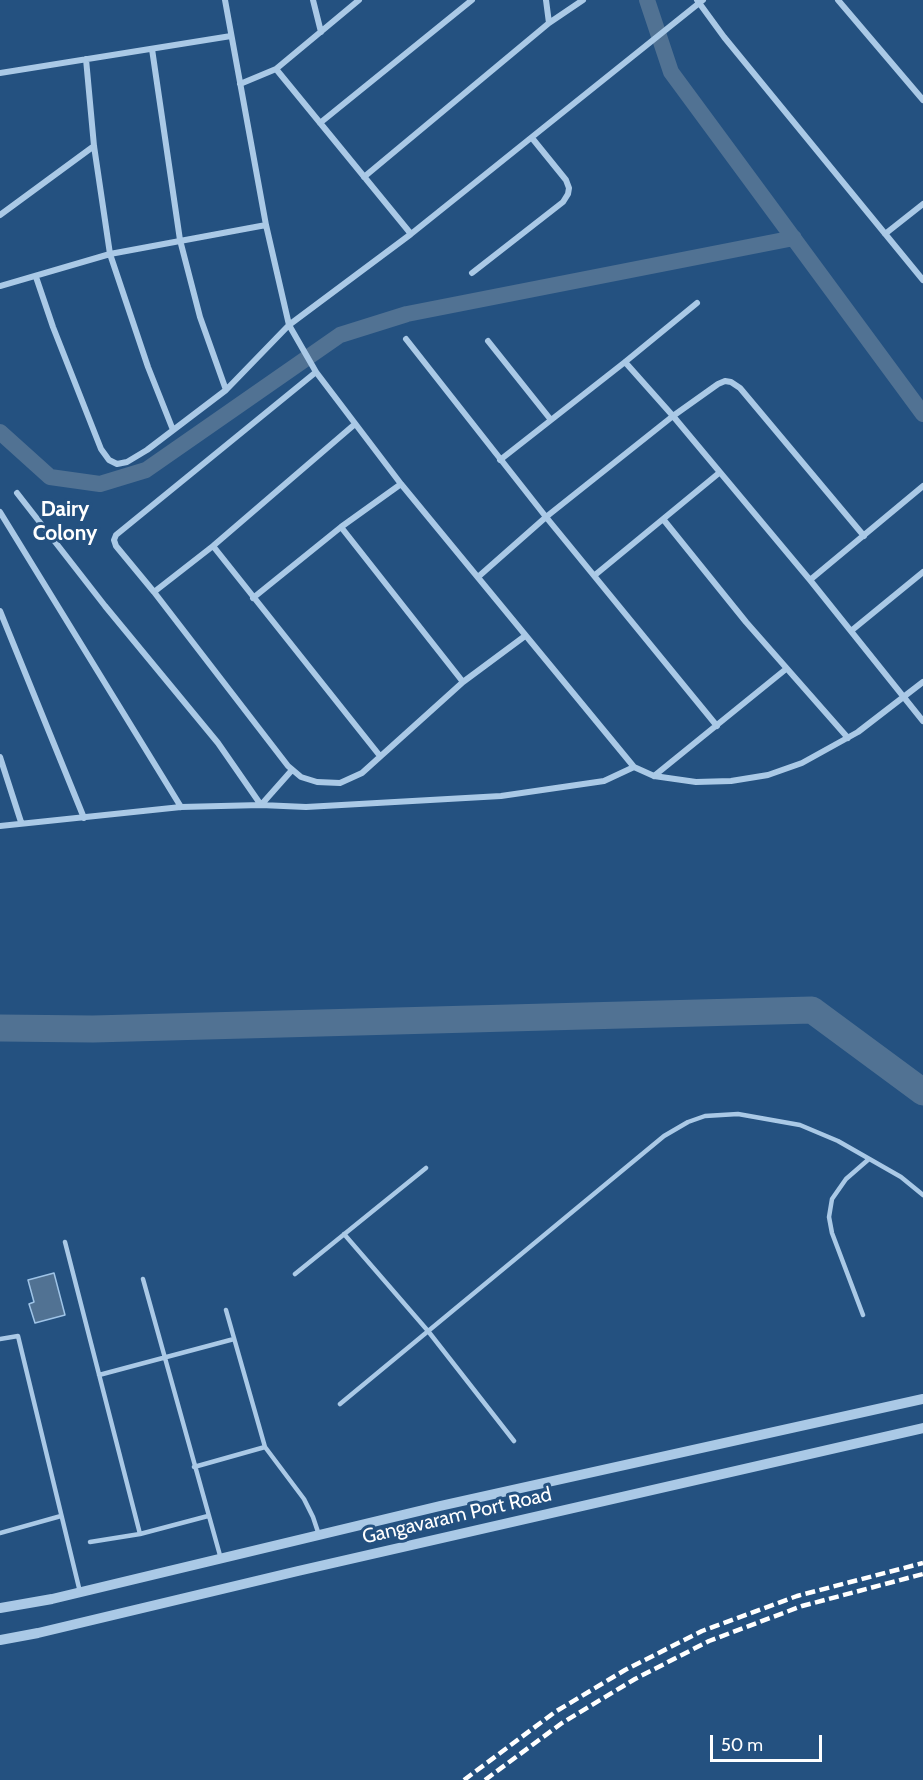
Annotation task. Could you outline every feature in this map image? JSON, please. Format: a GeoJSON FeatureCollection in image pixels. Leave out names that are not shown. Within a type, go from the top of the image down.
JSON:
{"type":"FeatureCollection","features":[{"type":"Feature","properties":{"kind":"street"},"geometry":{"type":"LineString","coordinates":[[225,0],[266,225],[289,325],[316,372],[401,484],[634,767],[654,776],[696,782],[731,781],[768,775],[802,764],[848,738],[923,682]]}},
{"type":"Feature","properties":{"kind":"street"},"geometry":{"type":"LineString","coordinates":[[313,0],[321,32]]}},
{"type":"Feature","properties":{"kind":"street"},"geometry":{"type":"LineString","coordinates":[[240,84],[276,69],[359,0]]}},
{"type":"Feature","properties":{"kind":"street"},"geometry":{"type":"LineString","coordinates":[[320,123],[472,0]]}},
{"type":"Feature","properties":{"kind":"street"},"geometry":{"type":"LineString","coordinates":[[546,0],[549,23]]}},
{"type":"Feature","properties":{"kind":"street"},"geometry":{"type":"LineString","coordinates":[[364,177],[549,23],[583,0]]}},
{"type":"Feature","properties":{"kind":"street"},"geometry":{"type":"LineString","coordinates":[[838,0],[923,100]]}},
{"type":"Feature","properties":{"kind":"street"},"geometry":{"type":"LineString","coordinates":[[36,277],[101,449],[109,460],[117,464],[127,462],[226,390],[289,325],[411,234],[672,26],[700,1],[923,280]]}},
{"type":"Feature","properties":{"kind":"street"},"geometry":{"type":"LineString","coordinates":[[0,73],[231,36]]}},
{"type":"Feature","properties":{"kind":"street"},"geometry":{"type":"LineString","coordinates":[[152,49],[180,240],[200,317],[226,390]]}},
{"type":"Feature","properties":{"kind":"street"},"geometry":{"type":"LineString","coordinates":[[86,59],[94,146],[110,254],[148,368],[173,430]]}},
{"type":"Feature","properties":{"kind":"street"},"geometry":{"type":"LineString","coordinates":[[276,69],[411,234]]}},
{"type":"Feature","properties":{"kind":"street"},"geometry":{"type":"LineString","coordinates":[[472,273],[562,202],[568,194],[569,188],[566,180],[532,138]]}},
{"type":"Feature","properties":{"kind":"street"},"geometry":{"type":"LineString","coordinates":[[0,214],[94,146]]}},
{"type":"Feature","properties":{"kind":"street"},"geometry":{"type":"LineString","coordinates":[[885,234],[923,204]]}},
{"type":"Feature","properties":{"kind":"street"},"geometry":{"type":"LineString","coordinates":[[0,286],[110,254],[266,225]]}},
{"type":"Feature","properties":{"kind":"street"},"geometry":{"type":"LineString","coordinates":[[500,460],[697,303]]}},
{"type":"Feature","properties":{"kind":"street"},"geometry":{"type":"LineString","coordinates":[[406,339],[500,460],[717,726]]}},
{"type":"Feature","properties":{"kind":"street"},"geometry":{"type":"LineString","coordinates":[[488,341],[551,420]]}},
{"type":"Feature","properties":{"kind":"street"},"geometry":{"type":"LineString","coordinates":[[625,362],[810,580],[923,721]]}},
{"type":"Feature","properties":{"kind":"street"},"geometry":{"type":"LineString","coordinates":[[316,372],[116,535],[114,540],[116,546],[292,770],[301,777],[317,782],[340,783],[362,773],[463,682],[525,636]]}},
{"type":"Feature","properties":{"kind":"street"},"geometry":{"type":"LineString","coordinates":[[478,577],[546,517],[673,416],[725,381],[740,388],[864,536]]}},
{"type":"Feature","properties":{"kind":"street"},"geometry":{"type":"LineString","coordinates":[[154,592],[213,546],[355,424]]}},
{"type":"Feature","properties":{"kind":"street"},"geometry":{"type":"LineString","coordinates":[[595,575],[719,473]]}},
{"type":"Feature","properties":{"kind":"street"},"geometry":{"type":"LineString","coordinates":[[253,598],[341,527],[401,484]]}},
{"type":"Feature","properties":{"kind":"street"},"geometry":{"type":"LineString","coordinates":[[810,580],[923,486]]}},
{"type":"Feature","properties":{"kind":"street"},"geometry":{"type":"LineString","coordinates":[[17,493],[105,606],[218,743],[261,805]]}},
{"type":"Feature","properties":{"kind":"street"},"geometry":{"type":"LineString","coordinates":[[0,512],[181,807]]}},
{"type":"Feature","properties":{"kind":"street"},"geometry":{"type":"LineString","coordinates":[[663,519],[746,622],[848,738]]}},
{"type":"Feature","properties":{"kind":"street"},"geometry":{"type":"LineString","coordinates":[[341,527],[463,682]]}},
{"type":"Feature","properties":{"kind":"street"},"geometry":{"type":"LineString","coordinates":[[213,546],[380,756]]}},
{"type":"Feature","properties":{"kind":"street"},"geometry":{"type":"LineString","coordinates":[[851,631],[923,572]]}},
{"type":"Feature","properties":{"kind":"street"},"geometry":{"type":"LineString","coordinates":[[0,611],[84,818]]}},
{"type":"Feature","properties":{"kind":"street"},"geometry":{"type":"LineString","coordinates":[[654,776],[786,669]]}},
{"type":"Feature","properties":{"kind":"street"},"geometry":{"type":"LineString","coordinates":[[0,757],[21,822]]}},
{"type":"Feature","properties":{"kind":"street"},"geometry":{"type":"LineString","coordinates":[[0,826],[181,807],[261,805],[306,807],[501,796],[604,781],[634,767]]}},
{"type":"Feature","properties":{"kind":"street"},"geometry":{"type":"LineString","coordinates":[[261,805],[292,770]]}},
{"type":"Feature","properties":{"kind":"street","name":"Gangavaram Port Road"},"geometry":{"type":"LineString","coordinates":[[0,1608],[80,1592],[440,1506],[923,1399]]}},
{"type":"Feature","properties":{"kind":"street","name":"Gangavaram Port Road"},"geometry":{"type":"LineString","coordinates":[[0,1640],[923,1428]]}},
{"type":"Feature","properties":{"kind":"lane"},"geometry":{"type":"LineString","coordinates":[[340,1404],[664,1136],[688,1122],[705,1116],[738,1114],[800,1125],[838,1141],[901,1177],[923,1195]]}},
{"type":"Feature","properties":{"kind":"lane"},"geometry":{"type":"LineString","coordinates":[[863,1315],[832,1233],[829,1217],[832,1199],[846,1179],[869,1159]]}},
{"type":"Feature","properties":{"kind":"lane"},"geometry":{"type":"LineString","coordinates":[[295,1274],[426,1168]]}},
{"type":"Feature","properties":{"kind":"lane"},"geometry":{"type":"LineString","coordinates":[[344,1234],[428,1331],[514,1441]]}},
{"type":"Feature","properties":{"kind":"lane"},"geometry":{"type":"LineString","coordinates":[[65,1242],[140,1534]]}},
{"type":"Feature","properties":{"kind":"lane"},"geometry":{"type":"LineString","coordinates":[[143,1279],[220,1559]]}},
{"type":"Feature","properties":{"kind":"lane"},"geometry":{"type":"LineString","coordinates":[[226,1310],[265,1447],[304,1499],[319,1535]]}},
{"type":"Feature","properties":{"kind":"lane"},"geometry":{"type":"LineString","coordinates":[[0,1339],[18,1336],[80,1592]]}},
{"type":"Feature","properties":{"kind":"lane"},"geometry":{"type":"LineString","coordinates":[[99,1375],[234,1339]]}},
{"type":"Feature","properties":{"kind":"lane"},"geometry":{"type":"LineString","coordinates":[[194,1467],[265,1447]]}},
{"type":"Feature","properties":{"kind":"lane"},"geometry":{"type":"LineString","coordinates":[[0,1533],[61,1516]]}},
{"type":"Feature","properties":{"kind":"lane"},"geometry":{"type":"LineString","coordinates":[[90,1542],[140,1534],[208,1516]]}},
{"type":"Feature","properties":{"kind":"water"},"geometry":{"type":"Polygon","coordinates":[[[54,1273],[65,1315],[35,1323],[29,1304],[34,1302],[28,1280],[54,1273]]]}},
{"type":"Feature","properties":{"kind":"waterway"},"geometry":{"type":"LineString","coordinates":[[647,0],[671,72],[923,414]]}},
{"type":"Feature","properties":{"kind":"waterway"},"geometry":{"type":"LineString","coordinates":[[0,432],[50,477],[100,484],[146,470],[340,335],[407,314],[794,238]]}},
{"type":"Feature","properties":{"kind":"waterway"},"geometry":{"type":"LineString","coordinates":[[0,1028],[93,1029],[812,1010],[923,1092]]}},
{"type":"Feature","properties":{"kind":"railway"},"geometry":{"type":"LineString","coordinates":[[464,1780],[555,1712],[625,1670],[702,1631],[797,1596],[923,1563]]}},
{"type":"Feature","properties":{"kind":"railway"},"geometry":{"type":"LineString","coordinates":[[485,1780],[562,1723],[635,1679],[709,1641],[802,1606],[923,1574]]}},
{"type":"Feature","properties":{"kind":"district","name":"Dairy Colony"},"geometry":{"type":"Point","coordinates":[65,522]}}]}
